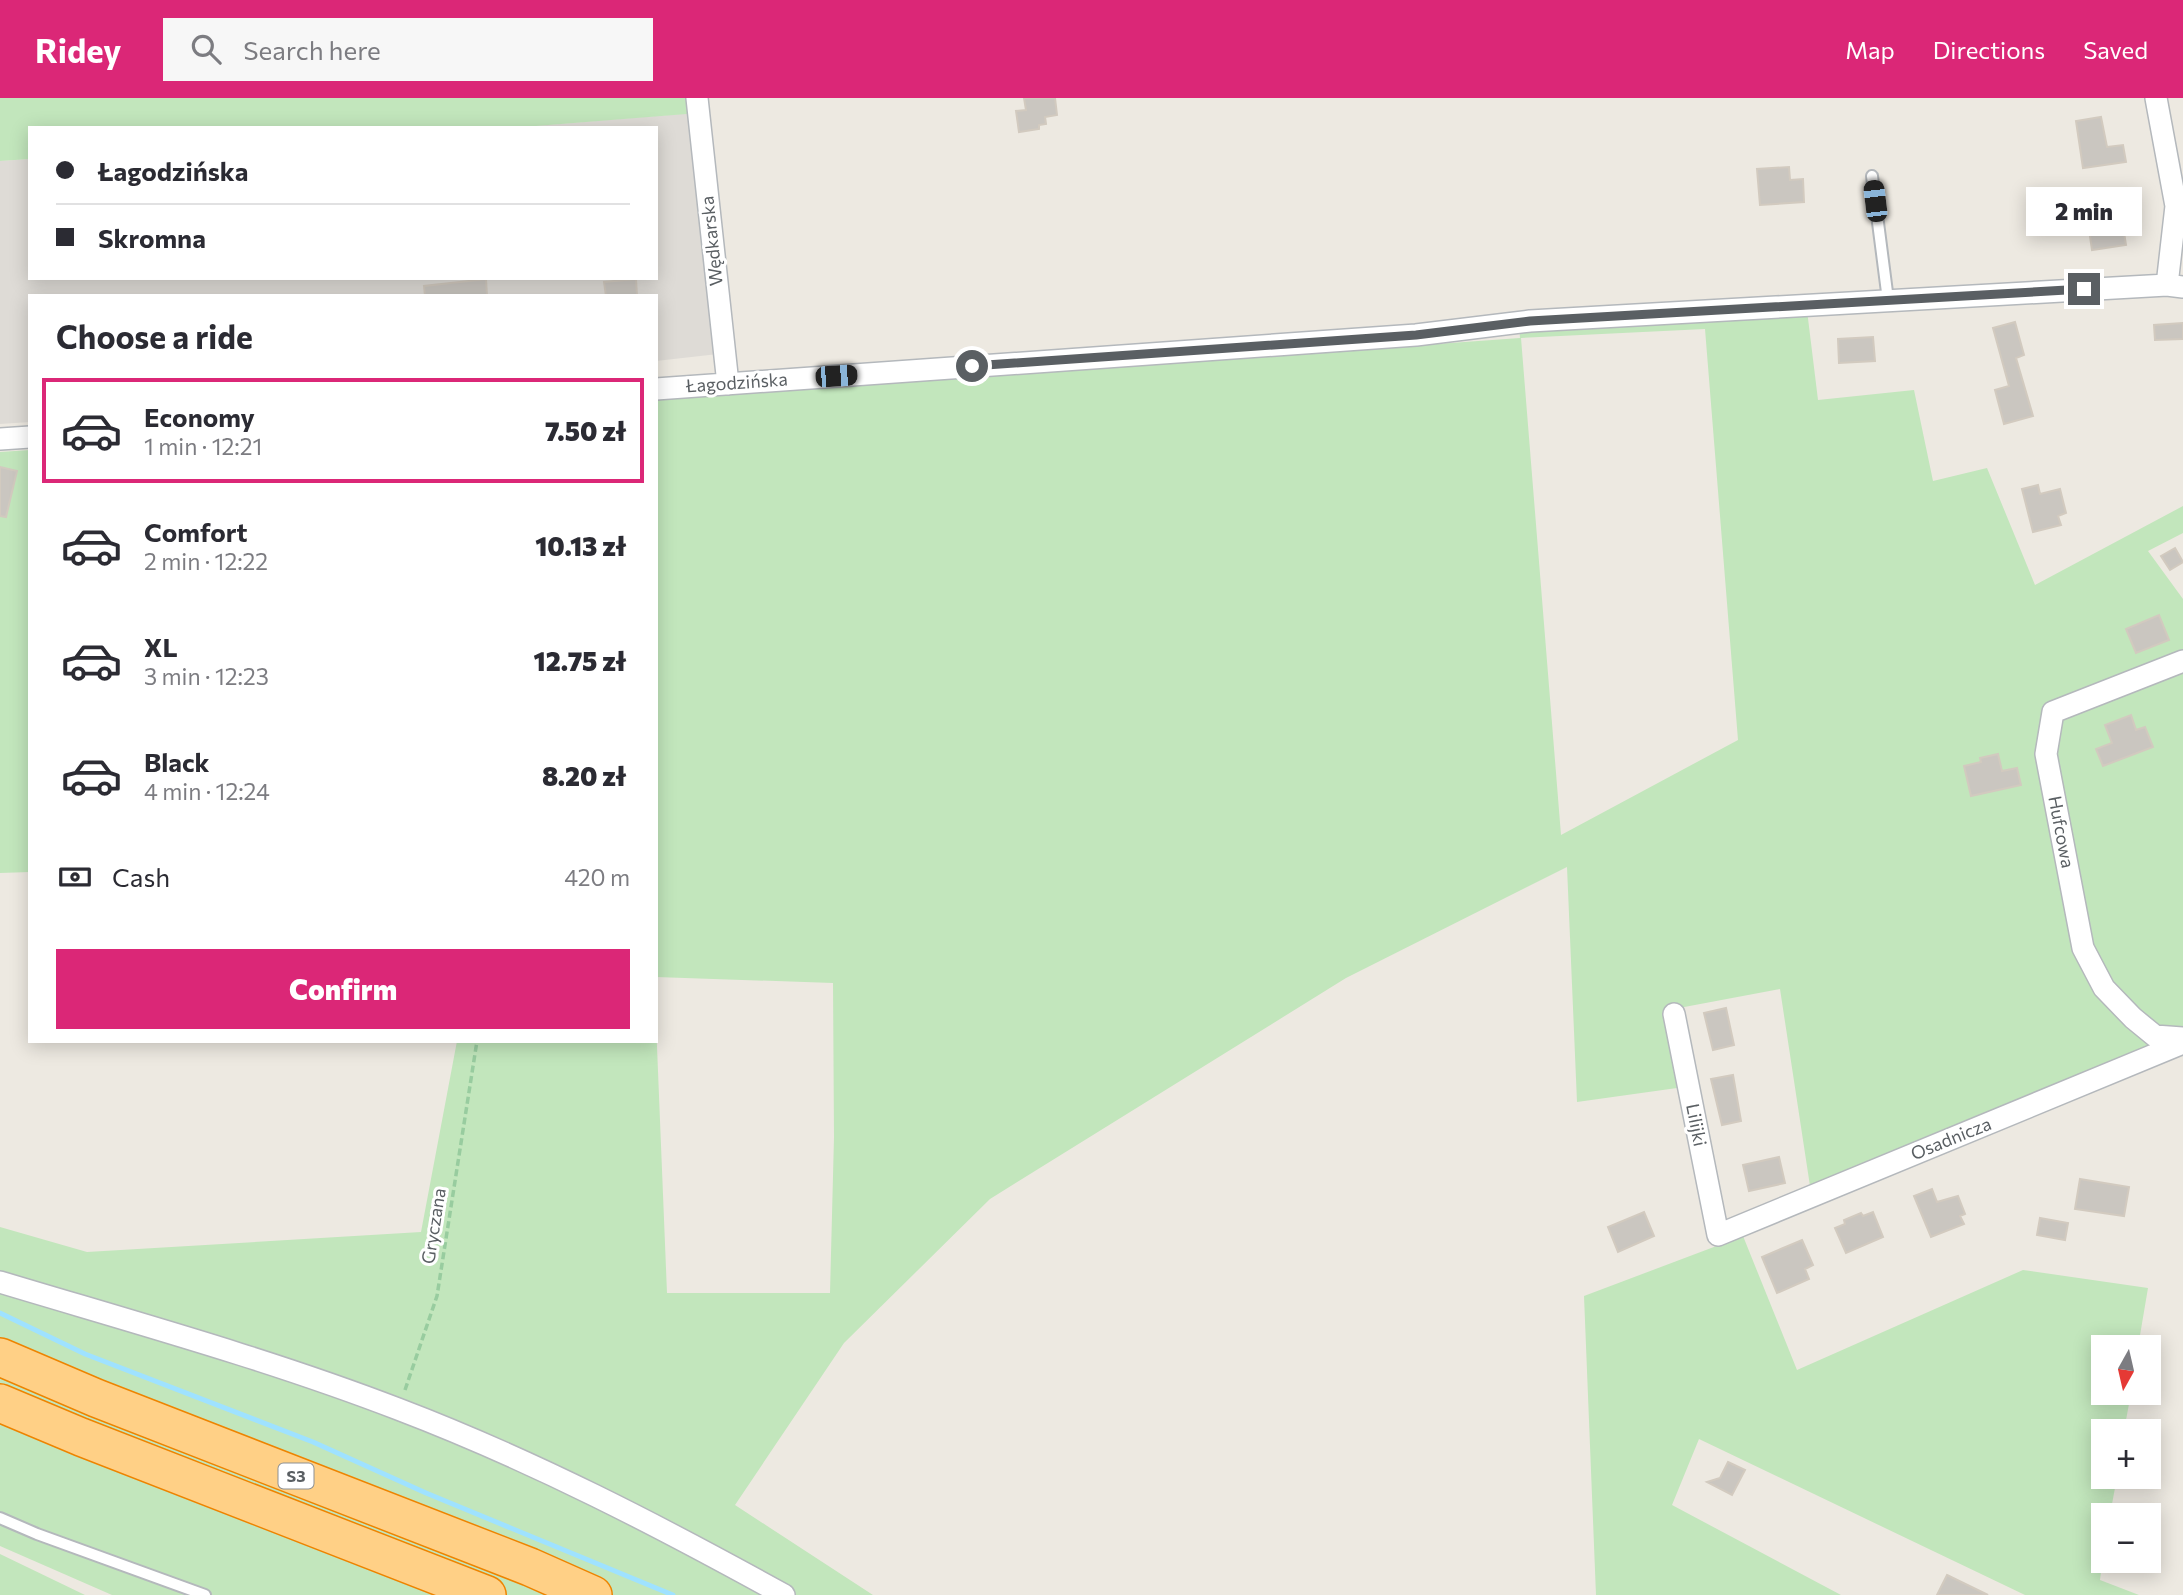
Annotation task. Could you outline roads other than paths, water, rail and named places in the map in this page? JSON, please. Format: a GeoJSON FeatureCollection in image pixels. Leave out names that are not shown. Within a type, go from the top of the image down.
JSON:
{"type":"FeatureCollection","features":[{"type":"Feature","properties":{"kind":"highway","name":"S3"},"geometry":{"type":"LineString","coordinates":[[0,1357],[96,1398],[530,1567],[593,1595]]}},
{"type":"Feature","properties":{"kind":"highway","name":"S3"},"geometry":{"type":"LineString","coordinates":[[0,1403],[487,1595]]}},
{"type":"Feature","properties":{"kind":"street","name":"Wędkarska"},"geometry":{"type":"LineString","coordinates":[[697,98],[728,384]]}},
{"type":"Feature","properties":{"kind":"street"},"geometry":{"type":"LineString","coordinates":[[2156,98],[2176,206],[2175,286]]}},
{"type":"Feature","properties":{"kind":"street","name":"Łagodzińska"},"geometry":{"type":"LineString","coordinates":[[658,389],[1416,335],[1530,321],[2175,286]]}},
{"type":"Feature","properties":{"kind":"street"},"geometry":{"type":"LineString","coordinates":[[0,439],[28,437]]}},
{"type":"Feature","properties":{"kind":"street","name":"Hufcowa"},"geometry":{"type":"LineString","coordinates":[[2183,661],[2053,712],[2046,754],[2083,948],[2104,988],[2133,1018],[2155,1036],[2183,1040]]}},
{"type":"Feature","properties":{"kind":"street","name":"Lilijki"},"geometry":{"type":"LineString","coordinates":[[1674,1014],[1718,1235]]}},
{"type":"Feature","properties":{"kind":"street","name":"Osadnicza"},"geometry":{"type":"LineString","coordinates":[[1718,1235],[2183,1040]]}},
{"type":"Feature","properties":{"kind":"street"},"geometry":{"type":"LineString","coordinates":[[0,1282],[221,1348],[398,1409],[521,1461],[643,1518],[784,1595]]}},
{"type":"Feature","properties":{"kind":"lane"},"geometry":{"type":"LineString","coordinates":[[1872,176],[1888,300]]}},
{"type":"Feature","properties":{"kind":"lane"},"geometry":{"type":"LineString","coordinates":[[0,1518],[205,1595]]}},
{"type":"Feature","properties":{"kind":"waterway"},"geometry":{"type":"LineString","coordinates":[[0,1313],[85,1354],[313,1442],[426,1493],[673,1595]]}}]}
